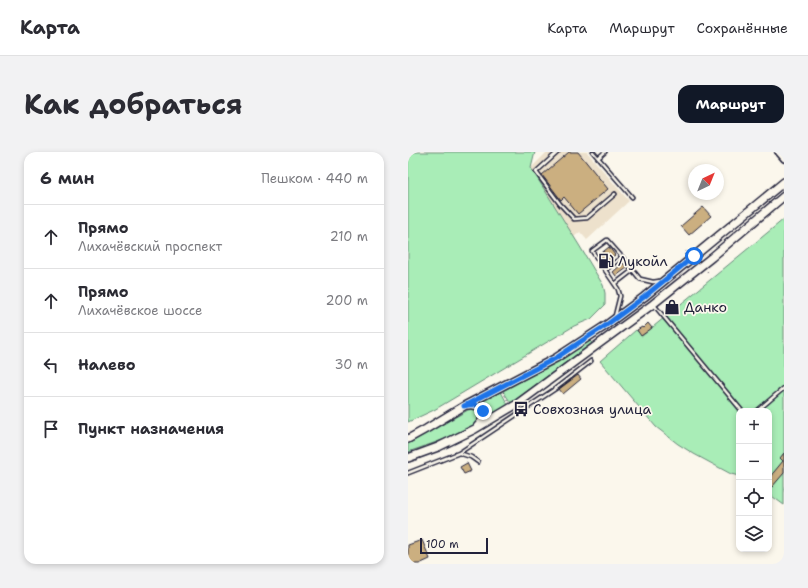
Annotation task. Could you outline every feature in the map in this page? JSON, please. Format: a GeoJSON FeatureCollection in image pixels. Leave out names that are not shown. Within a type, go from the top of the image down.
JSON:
{"type":"FeatureCollection","features":[{"type":"Feature","properties":{"kind":"main road"},"geometry":{"type":"LineString","coordinates":[[408,439],[464,406],[556,358],[580,342],[644,297],[784,182]]}},
{"type":"Feature","properties":{"kind":"main road"},"geometry":{"type":"LineString","coordinates":[[408,458],[438,447],[475,429],[512,407],[653,304],[712,257],[784,196]]}},
{"type":"Feature","properties":{"kind":"main road"},"geometry":{"type":"LineString","coordinates":[[464,406],[471,404],[475,405],[483,411],[484,417],[475,429]]}},
{"type":"Feature","properties":{"kind":"street"},"geometry":{"type":"LineString","coordinates":[[778,152],[784,159]]}},
{"type":"Feature","properties":{"kind":"lane"},"geometry":{"type":"LineString","coordinates":[[558,152],[536,172],[560,204],[574,219],[587,218],[615,194]]}},
{"type":"Feature","properties":{"kind":"lane"},"geometry":{"type":"LineString","coordinates":[[593,152],[632,197]]}},
{"type":"Feature","properties":{"kind":"lane"},"geometry":{"type":"LineString","coordinates":[[598,158],[605,152]]}},
{"type":"Feature","properties":{"kind":"lane"},"geometry":{"type":"LineString","coordinates":[[615,318],[620,296],[618,289],[592,250],[607,240],[640,279],[647,281],[658,281],[666,279]]}},
{"type":"Feature","properties":{"kind":"lane"},"geometry":{"type":"LineString","coordinates":[[605,270],[622,257]]}},
{"type":"Feature","properties":{"kind":"lane"},"geometry":{"type":"LineString","coordinates":[[615,284],[633,270]]}},
{"type":"Feature","properties":{"kind":"lane"},"geometry":{"type":"LineString","coordinates":[[653,304],[740,408]]}},
{"type":"Feature","properties":{"kind":"lane"},"geometry":{"type":"LineString","coordinates":[[408,473],[459,453],[549,392],[591,361]]}},
{"type":"Feature","properties":{"kind":"lane"},"geometry":{"type":"LineString","coordinates":[[761,408],[784,388]]}},
{"type":"Feature","properties":{"kind":"lane"},"geometry":{"type":"LineString","coordinates":[[459,453],[471,457],[478,462]]}},
{"type":"Feature","properties":{"kind":"path"},"geometry":{"type":"LineString","coordinates":[[686,256],[684,253],[687,251]]}},
{"type":"Feature","properties":{"kind":"path"},"geometry":{"type":"LineString","coordinates":[[707,270],[709,274],[707,276]]}},
{"type":"Feature","properties":{"kind":"path"},"geometry":{"type":"LineString","coordinates":[[502,391],[510,404]]}},
{"type":"Feature","properties":{"kind":"shaded area"},"geometry":{"type":"Polygon","coordinates":[[[547,152],[587,152],[629,201],[587,240],[580,232],[574,237],[531,168],[547,152]]]}},
{"type":"Feature","properties":{"kind":"green space"},"geometry":{"type":"Polygon","coordinates":[[[408,152],[535,152],[531,168],[603,285],[605,305],[591,319],[574,326],[434,410],[408,422],[408,152]]]}},
{"type":"Feature","properties":{"kind":"green space"},"geometry":{"type":"Polygon","coordinates":[[[784,219],[784,505],[772,496],[772,408],[736,408],[736,475],[694,454],[656,427],[600,361],[636,330],[642,336],[784,219]]]}},
{"type":"Feature","properties":{"kind":"green space"},"geometry":{"type":"Polygon","coordinates":[[[590,341],[592,343],[511,403],[503,391],[558,361],[590,341]]]}},
{"type":"Feature","properties":{"kind":"green space"},"geometry":{"type":"Polygon","coordinates":[[[501,392],[508,405],[489,416],[486,408],[480,402],[501,392]]]}},
{"type":"Feature","properties":{"kind":"green space"},"geometry":{"type":"Polygon","coordinates":[[[472,409],[477,410],[481,416],[476,424],[445,439],[408,452],[408,444],[472,409]]]}},
{"type":"Feature","properties":{"kind":"building"},"geometry":{"type":"Polygon","coordinates":[[[569,152],[578,152],[608,189],[578,214],[564,197],[561,200],[542,175],[569,152]]]}},
{"type":"Feature","properties":{"kind":"building"},"geometry":{"type":"Polygon","coordinates":[[[703,207],[711,216],[689,235],[681,226],[703,207]]]}},
{"type":"Feature","properties":{"kind":"building"},"geometry":{"type":"Polygon","coordinates":[[[609,247],[615,255],[606,263],[599,255],[609,247]]]}},
{"type":"Feature","properties":{"kind":"building"},"geometry":{"type":"Polygon","coordinates":[[[623,263],[627,268],[616,276],[613,272],[623,263]]]}},
{"type":"Feature","properties":{"kind":"building"},"geometry":{"type":"Polygon","coordinates":[[[648,323],[652,328],[641,336],[637,330],[642,327],[643,328],[648,323]]]}},
{"type":"Feature","properties":{"kind":"building"},"geometry":{"type":"Polygon","coordinates":[[[578,375],[581,379],[563,394],[559,389],[578,375]]]}},
{"type":"Feature","properties":{"kind":"building"},"geometry":{"type":"Polygon","coordinates":[[[784,453],[784,473],[772,487],[772,474],[783,461],[780,458],[784,453]]]}},
{"type":"Feature","properties":{"kind":"building"},"geometry":{"type":"Polygon","coordinates":[[[467,463],[471,471],[464,474],[460,467],[467,463]]]}},
{"type":"Feature","properties":{"kind":"building"},"geometry":{"type":"Polygon","coordinates":[[[422,540],[430,559],[419,564],[408,564],[408,545],[422,540]]]}},
{"type":"Feature","properties":{"kind":"place","name":"Лукойл"},"geometry":{"type":"Point","coordinates":[606,261]}},
{"type":"Feature","properties":{"kind":"place","name":"Данко"},"geometry":{"type":"Point","coordinates":[672,307]}},
{"type":"Feature","properties":{"kind":"place","name":"Совхозная улица"},"geometry":{"type":"Point","coordinates":[521,409]}},
{"type":"Feature","properties":{"kind":"route"},"geometry":{"type":"LineString","coordinates":[[483,411],[475,405],[471,404],[464,406],[556,358],[605,326],[644,297],[694,256]]}}]}
